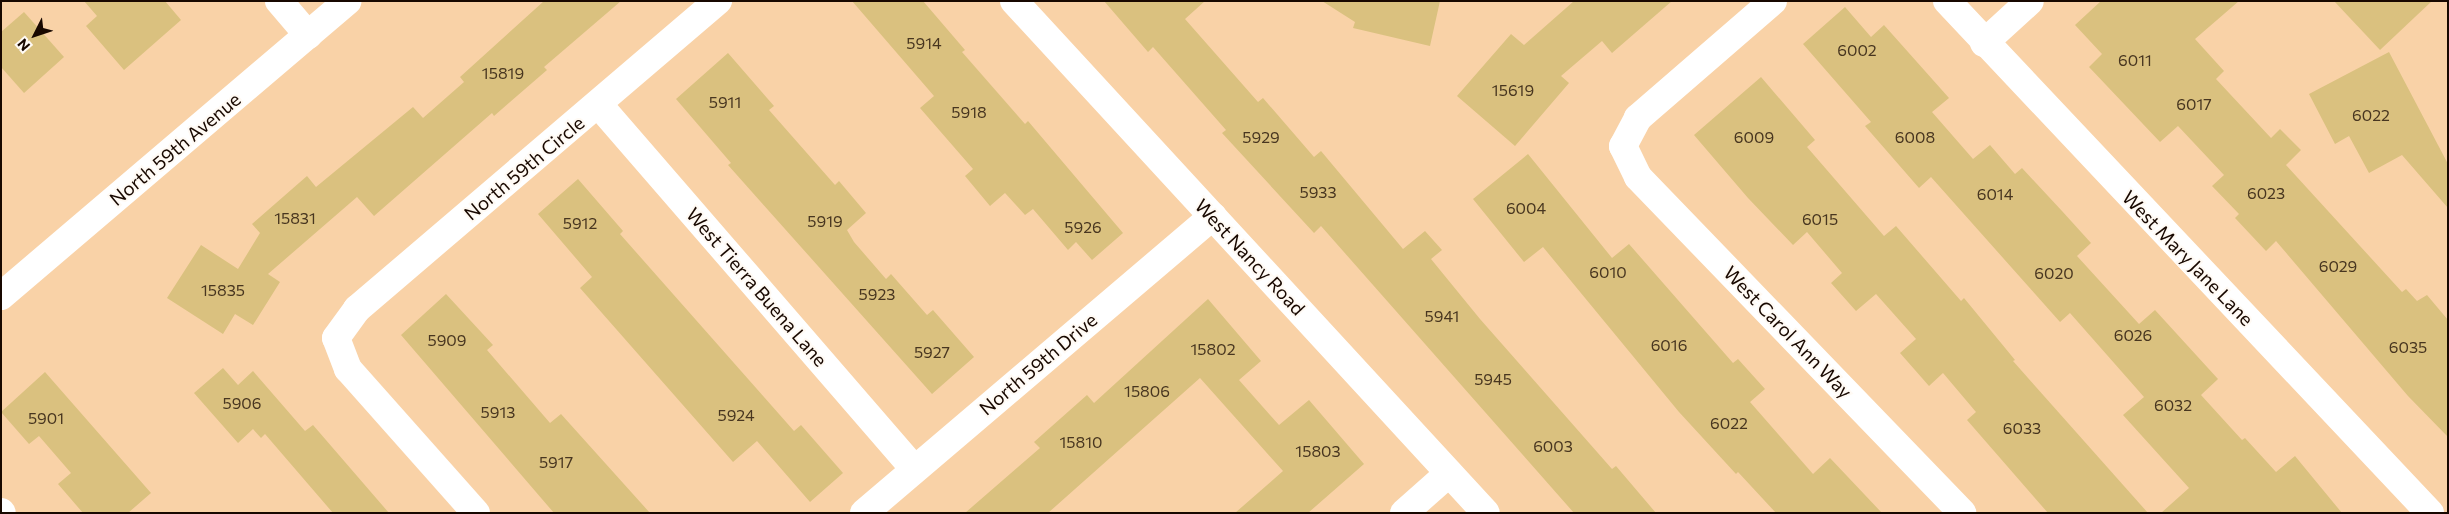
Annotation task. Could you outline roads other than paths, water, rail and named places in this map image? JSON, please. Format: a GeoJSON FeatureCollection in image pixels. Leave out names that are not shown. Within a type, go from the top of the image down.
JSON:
{"type":"FeatureCollection","features":[{"type":"Feature","properties":{"kind":"street"},"geometry":{"type":"LineString","coordinates":[[279,1],[308,35]]}},
{"type":"Feature","properties":{"kind":"street","name":"North 59th Avenue"},"geometry":{"type":"LineString","coordinates":[[1,296],[348,1]]}},
{"type":"Feature","properties":{"kind":"street","name":"North 59th Circle"},"geometry":{"type":"LineString","coordinates":[[476,513],[348,369],[336,338],[357,308],[599,105],[718,1]]}},
{"type":"Feature","properties":{"kind":"street","name":"West Nancy Road"},"geometry":{"type":"LineString","coordinates":[[1014,1],[1486,513]]}},
{"type":"Feature","properties":{"kind":"street","name":"West Carol Ann Way"},"geometry":{"type":"LineString","coordinates":[[1773,1],[1638,118],[1623,146],[1638,177],[1962,513]]}},
{"type":"Feature","properties":{"kind":"street","name":"West Mary Jane Lane"},"geometry":{"type":"LineString","coordinates":[[1947,1],[1984,43],[2430,513]]}},
{"type":"Feature","properties":{"kind":"street"},"geometry":{"type":"LineString","coordinates":[[1984,43],[2030,1]]}},
{"type":"Feature","properties":{"kind":"street","name":"West Tierra Buena Lane"},"geometry":{"type":"LineString","coordinates":[[599,105],[914,470]]}},
{"type":"Feature","properties":{"kind":"street","name":"North 59th Drive"},"geometry":{"type":"LineString","coordinates":[[864,513],[1213,216]]}},
{"type":"Feature","properties":{"kind":"street"},"geometry":{"type":"LineString","coordinates":[[1404,513],[1449,474]]}}]}
